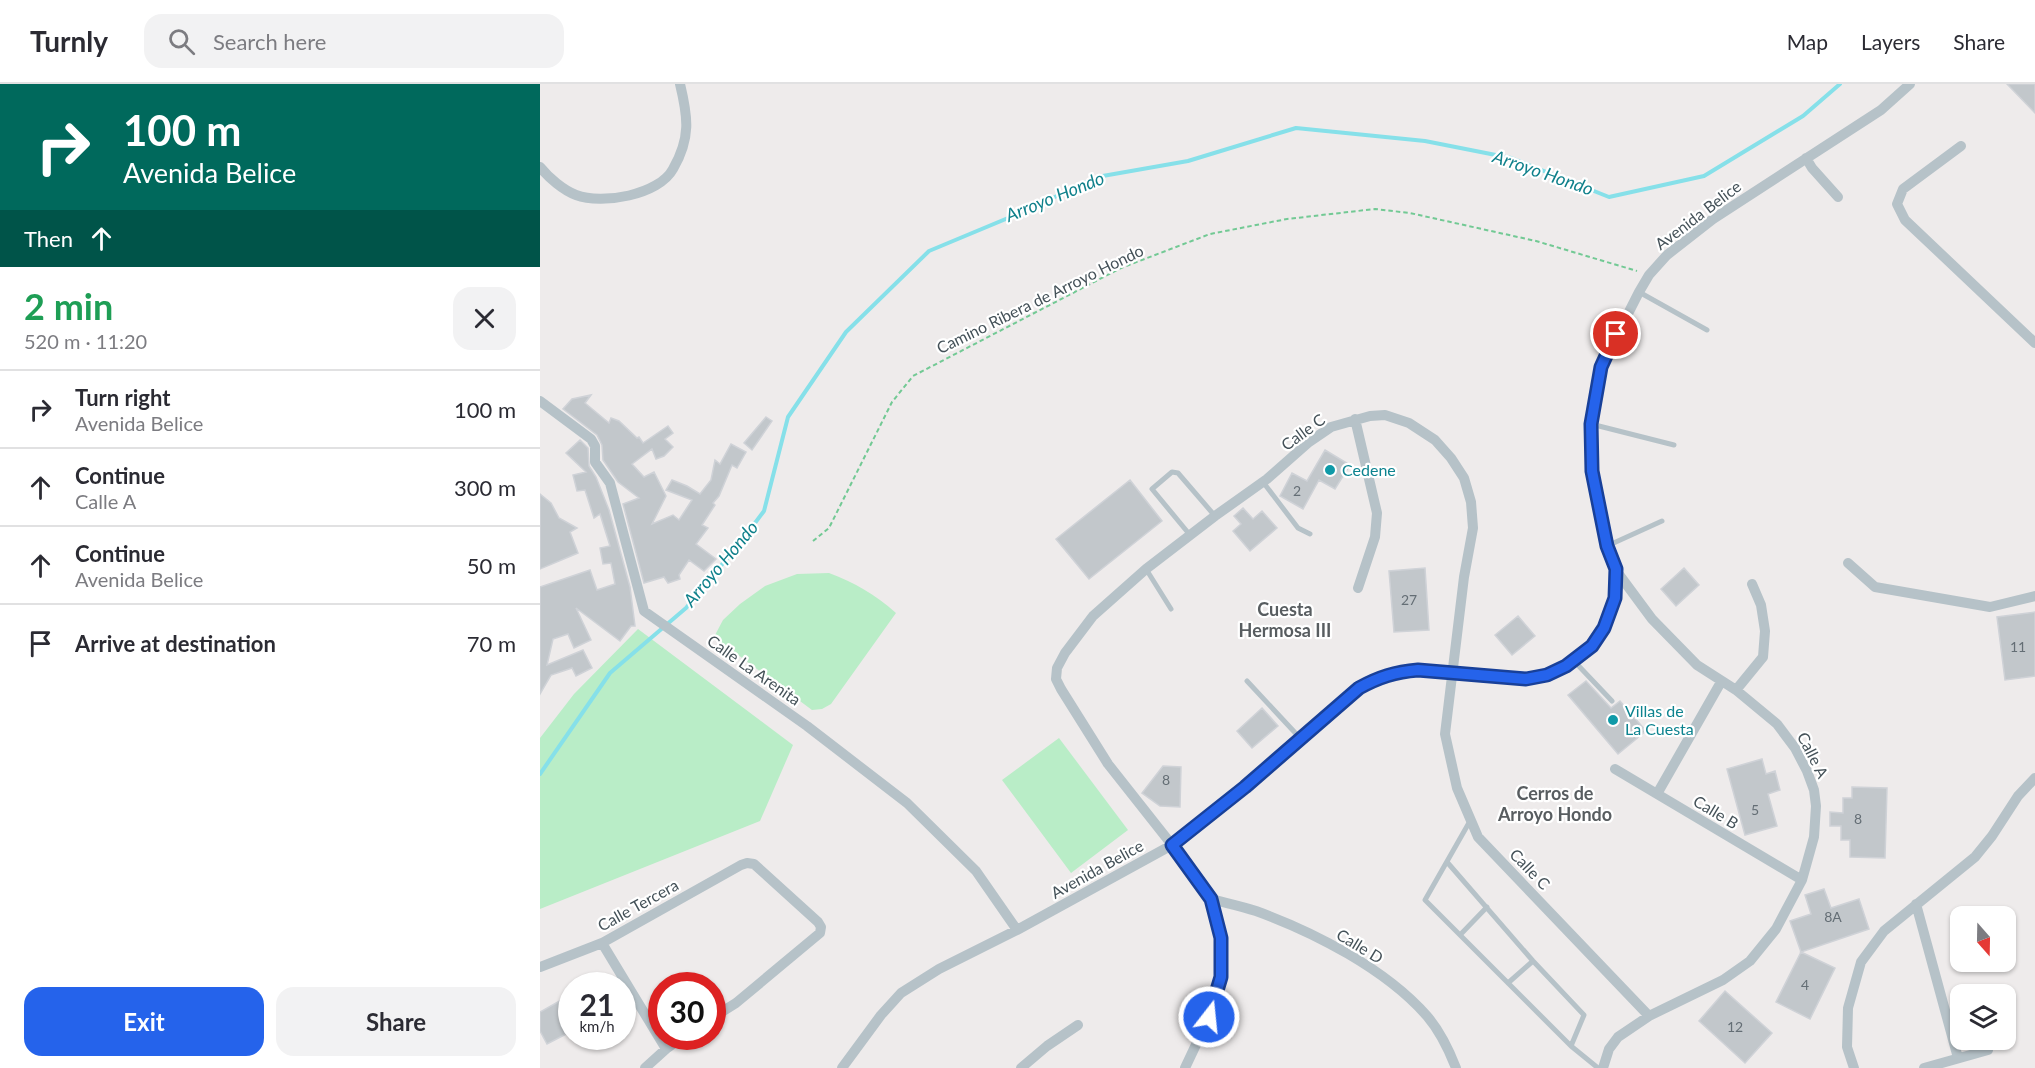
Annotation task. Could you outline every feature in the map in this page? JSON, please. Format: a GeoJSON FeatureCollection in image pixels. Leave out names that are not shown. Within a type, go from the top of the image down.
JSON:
{"type":"FeatureCollection","features":[{"type":"Feature","properties":{"kind":"street"},"geometry":{"type":"LineString","coordinates":[[540,167],[548,176],[575,195],[602,200],[629,196],[652,188],[672,171],[685,139],[687,111],[680,84]]}},
{"type":"Feature","properties":{"kind":"street","name":"Avenida Belice"},"geometry":{"type":"LineString","coordinates":[[1592,471],[1591,424],[1601,367],[1649,275],[1667,255],[1713,219],[1881,111],[1910,84]]}},
{"type":"Feature","properties":{"kind":"street"},"geometry":{"type":"LineString","coordinates":[[1961,146],[1903,189],[1897,204],[1905,220],[2035,343]]}},
{"type":"Feature","properties":{"kind":"street"},"geometry":{"type":"LineString","coordinates":[[1806,158],[1812,168],[1838,196]]}},
{"type":"Feature","properties":{"kind":"street","name":"Calle La Arenita"},"geometry":{"type":"LineString","coordinates":[[540,401],[591,440],[595,446],[595,462],[610,483],[644,611],[807,726],[907,803],[976,871],[1017,930]]}},
{"type":"Feature","properties":{"kind":"street","name":"Calle C"},"geometry":{"type":"LineString","coordinates":[[1185,1068],[1209,1017],[1221,977],[1221,938],[1211,899],[1108,764],[1056,679],[1057,668],[1065,652],[1093,616],[1146,569],[1263,482],[1330,426],[1355,419],[1386,415],[1409,423],[1435,440],[1464,478],[1471,502],[1473,528],[1464,577],[1445,734],[1457,788],[1478,837],[1650,1016]]}},
{"type":"Feature","properties":{"kind":"street"},"geometry":{"type":"LineString","coordinates":[[1355,419],[1377,513],[1375,537],[1358,588]]}},
{"type":"Feature","properties":{"kind":"street","name":"Calle A"},"geometry":{"type":"LineString","coordinates":[[1592,471],[1607,546],[1616,569],[1652,619],[1697,665],[1736,690],[1777,724],[1795,748],[1814,789],[1816,806],[1814,837],[1802,880],[1776,929],[1750,961],[1723,980],[1650,1016],[1618,1037],[1609,1049],[1604,1068]]}},
{"type":"Feature","properties":{"kind":"street"},"geometry":{"type":"LineString","coordinates":[[1848,563],[1875,587],[1990,607],[2035,596]]}},
{"type":"Feature","properties":{"kind":"street","name":"Avenida Belice"},"geometry":{"type":"LineString","coordinates":[[842,1068],[880,1015],[901,993],[939,969],[1017,930],[1172,845],[1359,688],[1379,677],[1400,671],[1418,670],[1526,679],[1547,675],[1574,660],[1592,646],[1604,628],[1615,598],[1616,569]]}},
{"type":"Feature","properties":{"kind":"street"},"geometry":{"type":"LineString","coordinates":[[1736,690],[1763,657],[1765,631],[1761,605],[1752,584]]}},
{"type":"Feature","properties":{"kind":"street"},"geometry":{"type":"LineString","coordinates":[[1657,794],[1721,682]]}},
{"type":"Feature","properties":{"kind":"street","name":"Calle B"},"geometry":{"type":"LineString","coordinates":[[1615,769],[1802,880]]}},
{"type":"Feature","properties":{"kind":"street"},"geometry":{"type":"LineString","coordinates":[[1854,1068],[1847,1047],[1848,1008],[1861,962],[1884,931],[1975,857],[2018,796],[2035,778]]}},
{"type":"Feature","properties":{"kind":"street","name":"Calle Tercera"},"geometry":{"type":"LineString","coordinates":[[540,967],[602,944],[747,862],[754,864],[821,927],[820,933],[726,1009]]}},
{"type":"Feature","properties":{"kind":"street","name":"Calle D"},"geometry":{"type":"LineString","coordinates":[[1211,899],[1254,910],[1310,933],[1373,970],[1402,991],[1428,1017],[1450,1053],[1456,1068]]}},
{"type":"Feature","properties":{"kind":"street"},"geometry":{"type":"LineString","coordinates":[[1916,904],[1958,1058]]}},
{"type":"Feature","properties":{"kind":"street"},"geometry":{"type":"LineString","coordinates":[[602,944],[648,1019]]}},
{"type":"Feature","properties":{"kind":"street"},"geometry":{"type":"LineString","coordinates":[[1020,1068],[1078,1025]]}},
{"type":"Feature","properties":{"kind":"street"},"geometry":{"type":"LineString","coordinates":[[645,1068],[664,1050]]}},
{"type":"Feature","properties":{"kind":"street"},"geometry":{"type":"LineString","coordinates":[[1924,1068],[1988,1050]]}},
{"type":"Feature","properties":{"kind":"lane"},"geometry":{"type":"LineString","coordinates":[[1639,291],[1707,330]]}},
{"type":"Feature","properties":{"kind":"lane"},"geometry":{"type":"LineString","coordinates":[[1591,424],[1674,445]]}},
{"type":"Feature","properties":{"kind":"lane"},"geometry":{"type":"LineString","coordinates":[[1190,535],[1152,489],[1172,471],[1178,473],[1215,516]]}},
{"type":"Feature","properties":{"kind":"lane"},"geometry":{"type":"LineString","coordinates":[[1263,482],[1298,528],[1310,534]]}},
{"type":"Feature","properties":{"kind":"lane"},"geometry":{"type":"LineString","coordinates":[[1607,546],[1662,521]]}},
{"type":"Feature","properties":{"kind":"lane"},"geometry":{"type":"LineString","coordinates":[[1146,569],[1171,609]]}},
{"type":"Feature","properties":{"kind":"lane"},"geometry":{"type":"LineString","coordinates":[[1574,660],[1612,701]]}},
{"type":"Feature","properties":{"kind":"lane"},"geometry":{"type":"LineString","coordinates":[[1247,681],[1300,738]]}},
{"type":"Feature","properties":{"kind":"lane"},"geometry":{"type":"LineString","coordinates":[[1471,820],[1425,900],[1571,1046],[1598,1068]]}},
{"type":"Feature","properties":{"kind":"lane"},"geometry":{"type":"LineString","coordinates":[[1447,862],[1533,961],[1584,1015],[1571,1046]]}},
{"type":"Feature","properties":{"kind":"lane"},"geometry":{"type":"LineString","coordinates":[[1460,935],[1487,907]]}},
{"type":"Feature","properties":{"kind":"lane"},"geometry":{"type":"LineString","coordinates":[[1508,983],[1533,961]]}},
{"type":"Feature","properties":{"kind":"path","name":"Camino Ribera de Arroyo Hondo"},"geometry":{"type":"LineString","coordinates":[[813,541],[829,528],[892,402],[913,376],[1121,268],[1210,234],[1287,219],[1375,209],[1410,213],[1536,241],[1649,275]]}},
{"type":"Feature","properties":{"kind":"green space"},"geometry":{"type":"Polygon","coordinates":[[[829,573],[864,590],[896,613],[831,704],[822,709],[812,710],[714,637],[723,620],[765,586],[797,574],[829,573]]]}},
{"type":"Feature","properties":{"kind":"green space"},"geometry":{"type":"Polygon","coordinates":[[[638,629],[793,745],[760,821],[540,909],[540,738],[574,694],[638,629]]]}},
{"type":"Feature","properties":{"kind":"green space"},"geometry":{"type":"Polygon","coordinates":[[[1059,738],[1128,830],[1071,873],[1002,780],[1059,738]]]}},
{"type":"Feature","properties":{"kind":"building"},"geometry":{"type":"Polygon","coordinates":[[[2007,84],[2035,84],[2035,113],[2007,84]]]}},
{"type":"Feature","properties":{"kind":"building"},"geometry":{"type":"Polygon","coordinates":[[[591,395],[585,403],[609,423],[611,418],[619,421],[643,443],[668,426],[673,433],[665,439],[673,447],[664,456],[656,459],[652,449],[632,464],[644,477],[654,472],[666,496],[652,524],[673,515],[679,520],[692,500],[666,490],[672,480],[700,494],[711,480],[715,460],[720,464],[731,444],[746,452],[737,468],[732,465],[719,496],[713,503],[715,505],[702,525],[708,528],[696,544],[716,559],[704,571],[689,560],[679,575],[680,579],[668,583],[664,577],[644,583],[623,504],[639,498],[618,482],[603,460],[602,445],[597,435],[563,409],[572,399],[591,395]]]}},
{"type":"Feature","properties":{"kind":"building"},"geometry":{"type":"Polygon","coordinates":[[[766,417],[772,421],[752,450],[744,443],[766,417]]]}},
{"type":"Feature","properties":{"kind":"building"},"geometry":{"type":"Polygon","coordinates":[[[580,440],[588,448],[589,466],[596,477],[609,510],[630,587],[635,626],[631,626],[620,641],[576,608],[591,640],[574,648],[568,634],[553,639],[547,665],[583,650],[592,668],[576,676],[572,668],[551,675],[540,694],[540,587],[590,570],[597,590],[615,584],[611,563],[603,564],[600,548],[610,546],[600,514],[594,518],[585,490],[577,491],[573,475],[586,472],[566,453],[580,440]]]}},
{"type":"Feature","properties":{"kind":"building"},"geometry":{"type":"Polygon","coordinates":[[[1325,450],[1350,465],[1335,489],[1319,480],[1303,509],[1280,496],[1292,473],[1307,481],[1325,450]]]}},
{"type":"Feature","properties":{"kind":"building"},"geometry":{"type":"Polygon","coordinates":[[[1130,480],[1162,521],[1089,579],[1056,539],[1130,480]]]}},
{"type":"Feature","properties":{"kind":"building"},"geometry":{"type":"Polygon","coordinates":[[[540,494],[551,503],[559,518],[577,528],[570,532],[578,553],[540,569],[540,494]]]}},
{"type":"Feature","properties":{"kind":"building"},"geometry":{"type":"Polygon","coordinates":[[[1243,508],[1253,519],[1262,511],[1277,528],[1250,551],[1233,531],[1241,524],[1234,516],[1243,508]]]}},
{"type":"Feature","properties":{"kind":"building"},"geometry":{"type":"Polygon","coordinates":[[[1425,568],[1429,630],[1394,632],[1389,571],[1425,568]]]}},
{"type":"Feature","properties":{"kind":"building"},"geometry":{"type":"Polygon","coordinates":[[[1684,568],[1699,585],[1676,606],[1661,589],[1684,568]]]}},
{"type":"Feature","properties":{"kind":"building"},"geometry":{"type":"Polygon","coordinates":[[[2035,612],[2035,676],[2005,680],[1997,617],[2035,612]]]}},
{"type":"Feature","properties":{"kind":"building"},"geometry":{"type":"Polygon","coordinates":[[[1518,616],[1535,636],[1512,655],[1495,635],[1518,616]]]}},
{"type":"Feature","properties":{"kind":"building","name":"Villas de La Cuesta"},"geometry":{"type":"Polygon","coordinates":[[[1586,681],[1611,708],[1620,701],[1646,731],[1618,754],[1568,695],[1586,681]]]}},
{"type":"Feature","properties":{"kind":"building"},"geometry":{"type":"Polygon","coordinates":[[[1262,708],[1278,726],[1252,748],[1237,731],[1262,708]]]}},
{"type":"Feature","properties":{"kind":"building"},"geometry":{"type":"Polygon","coordinates":[[[1762,759],[1766,774],[1775,771],[1780,790],[1768,794],[1777,826],[1745,835],[1727,769],[1762,759]]]}},
{"type":"Feature","properties":{"kind":"building"},"geometry":{"type":"Polygon","coordinates":[[[1163,766],[1181,767],[1180,807],[1160,806],[1142,793],[1163,766]]]}},
{"type":"Feature","properties":{"kind":"building"},"geometry":{"type":"Polygon","coordinates":[[[1852,787],[1887,788],[1885,858],[1850,857],[1850,840],[1841,840],[1841,826],[1830,826],[1830,812],[1843,813],[1843,798],[1852,798],[1852,787]]]}},
{"type":"Feature","properties":{"kind":"building"},"geometry":{"type":"Polygon","coordinates":[[[1824,889],[1831,908],[1859,899],[1869,929],[1801,952],[1790,921],[1811,914],[1805,895],[1824,889]]]}},
{"type":"Feature","properties":{"kind":"building"},"geometry":{"type":"Polygon","coordinates":[[[1801,952],[1835,968],[1810,1019],[1776,1002],[1801,952]]]}},
{"type":"Feature","properties":{"kind":"building"},"geometry":{"type":"Polygon","coordinates":[[[1725,991],[1772,1033],[1745,1063],[1699,1021],[1725,991]]]}},
{"type":"Feature","properties":{"kind":"building"},"geometry":{"type":"Polygon","coordinates":[[[558,1002],[558,1038],[547,1044],[540,1031],[540,1012],[558,1002]]]}},
{"type":"Feature","properties":{"kind":"waterway","name":"Arroyo Hondo"},"geometry":{"type":"LineString","coordinates":[[540,774],[610,673],[686,608],[764,511],[788,417],[846,332],[929,251],[1025,211],[1097,177],[1188,161],[1296,128],[1425,141],[1511,158],[1609,197],[1704,176],[1803,116],[1840,84]]}},
{"type":"Feature","properties":{"kind":"place","name":"Cedene"},"geometry":{"type":"Point","coordinates":[1330,470]}},
{"type":"Feature","properties":{"kind":"place","name":"Villas de La Cuesta"},"geometry":{"type":"Point","coordinates":[1613,720]}},
{"type":"Feature","properties":{"kind":"district","name":"Cuesta Hermosa III"},"geometry":{"type":"Point","coordinates":[1285,620]}},
{"type":"Feature","properties":{"kind":"district","name":"Cerros de Arroyo Hondo"},"geometry":{"type":"Point","coordinates":[1555,804]}},
{"type":"Feature","properties":{"kind":"route"},"geometry":{"type":"LineString","coordinates":[[1209,1017],[1221,977],[1221,938],[1211,899],[1172,845],[1245,787],[1359,688],[1379,677],[1400,671],[1418,670],[1526,679],[1547,675],[1566,666],[1592,646],[1604,628],[1615,598],[1616,569],[1607,546],[1592,471],[1591,424],[1601,367],[1616,334]]}}]}
